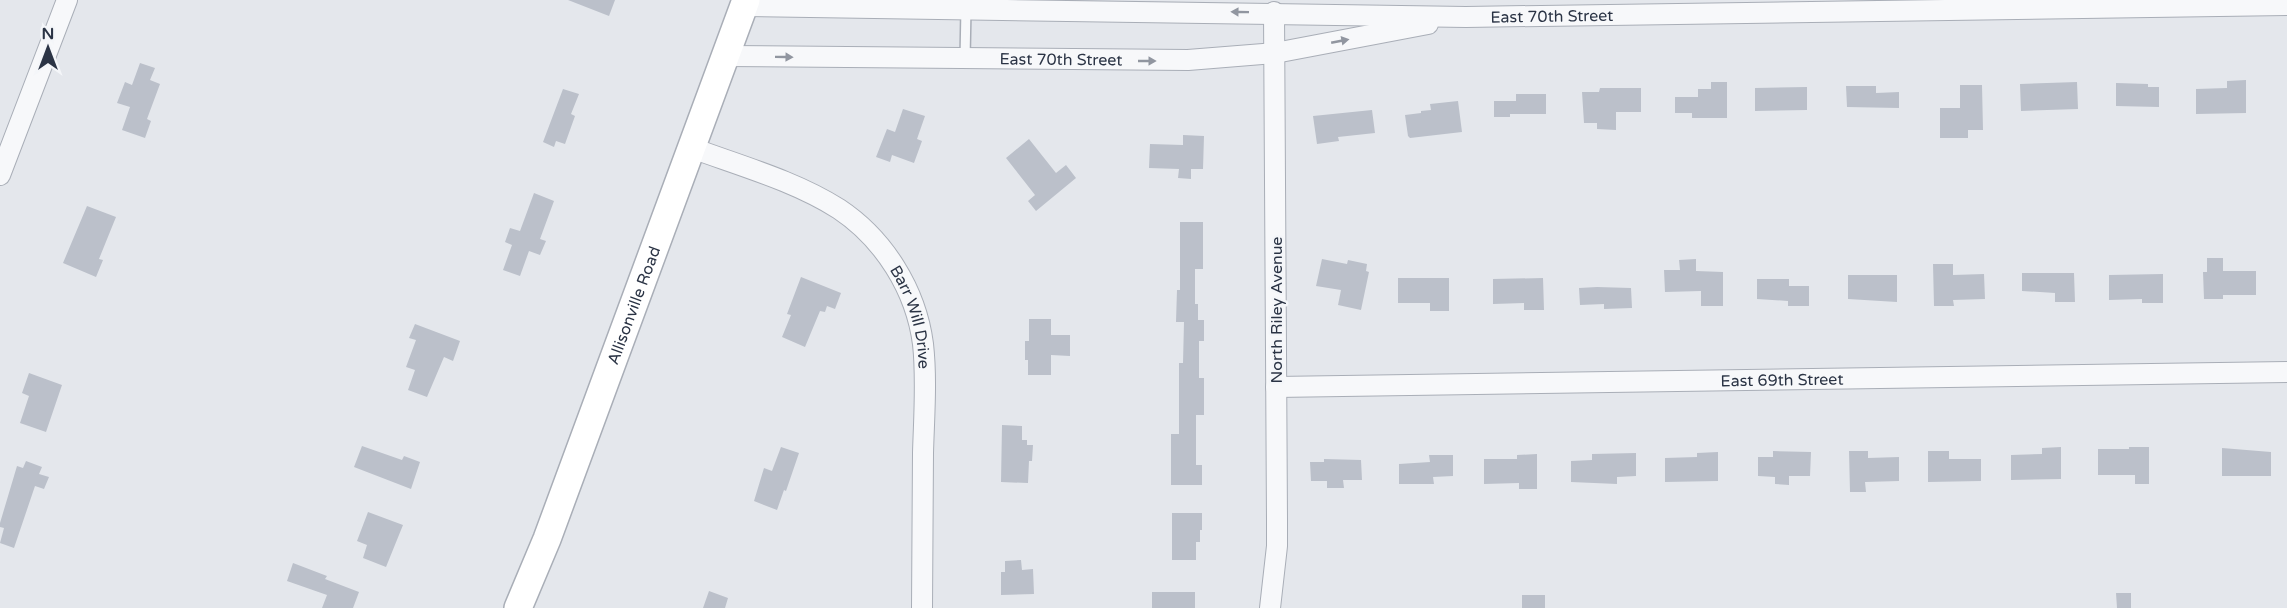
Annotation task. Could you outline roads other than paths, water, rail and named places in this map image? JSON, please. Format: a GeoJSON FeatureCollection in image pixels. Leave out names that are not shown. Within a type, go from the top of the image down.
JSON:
{"type":"FeatureCollection","features":[{"type":"Feature","properties":{"kind":"main road","name":"Allisonville Road"},"geometry":{"type":"LineString","coordinates":[[518,608],[547,539],[745,3]]}},
{"type":"Feature","properties":{"kind":"street"},"geometry":{"type":"LineString","coordinates":[[0,175],[67,0]]}},
{"type":"Feature","properties":{"kind":"street","name":"East 70th Street"},"geometry":{"type":"LineString","coordinates":[[745,3],[1466,17],[2287,5]]}},
{"type":"Feature","properties":{"kind":"street","name":"North Riley Avenue"},"geometry":{"type":"LineString","coordinates":[[1270,608],[1277,546],[1274,12]]}},
{"type":"Feature","properties":{"kind":"street","name":"East 70th Street"},"geometry":{"type":"LineString","coordinates":[[725,56],[1159,61],[1275,54],[1466,17]]}},
{"type":"Feature","properties":{"kind":"street","name":"Barr Will Drive"},"geometry":{"type":"LineString","coordinates":[[692,148],[800,189],[840,210],[874,239],[892,262],[903,282],[919,324],[924,360],[922,608]]}},
{"type":"Feature","properties":{"kind":"street","name":"East 69th Street"},"geometry":{"type":"LineString","coordinates":[[1276,387],[2287,372]]}},
{"type":"Feature","properties":{"kind":"lane"},"geometry":{"type":"LineString","coordinates":[[966,8],[966,59]]}}]}
